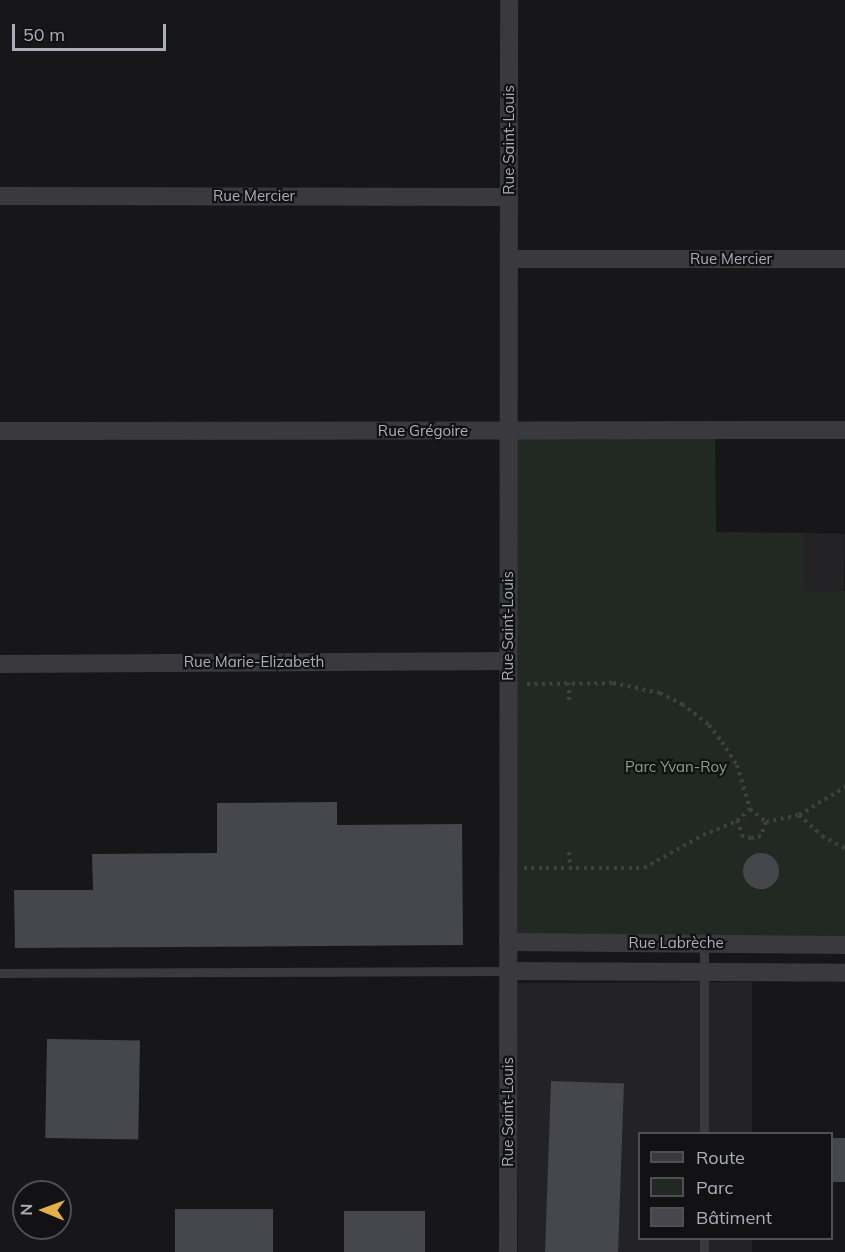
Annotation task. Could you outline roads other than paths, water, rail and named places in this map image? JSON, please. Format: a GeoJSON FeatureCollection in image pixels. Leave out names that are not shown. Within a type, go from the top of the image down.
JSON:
{"type":"FeatureCollection","features":[{"type":"Feature","properties":{"kind":"street","name":"Rue Saint-Louis"},"geometry":{"type":"LineString","coordinates":[[508,1252],[509,0]]}},
{"type":"Feature","properties":{"kind":"street","name":"Rue Mercier"},"geometry":{"type":"LineString","coordinates":[[0,196],[509,196]]}},
{"type":"Feature","properties":{"kind":"street","name":"Rue Mercier"},"geometry":{"type":"LineString","coordinates":[[509,259],[845,258]]}},
{"type":"Feature","properties":{"kind":"street","name":"Rue Grégoire"},"geometry":{"type":"LineString","coordinates":[[0,431],[845,430]]}},
{"type":"Feature","properties":{"kind":"street","name":"Rue Marie-Elizabeth"},"geometry":{"type":"LineString","coordinates":[[0,664],[508,661]]}},
{"type":"Feature","properties":{"kind":"street","name":"Rue Labrèche"},"geometry":{"type":"LineString","coordinates":[[508,942],[845,945]]}},
{"type":"Feature","properties":{"kind":"street","name":"Rue Labrèche"},"geometry":{"type":"LineString","coordinates":[[508,971],[845,973]]}},
{"type":"Feature","properties":{"kind":"lane"},"geometry":{"type":"LineString","coordinates":[[704,944],[704,1132]]}},
{"type":"Feature","properties":{"kind":"lane"},"geometry":{"type":"LineString","coordinates":[[0,973],[508,971]]}},
{"type":"Feature","properties":{"kind":"park label","name":"Parc Yvan-Roy"},"geometry":{"type":"Point","coordinates":[676,767]}}]}
